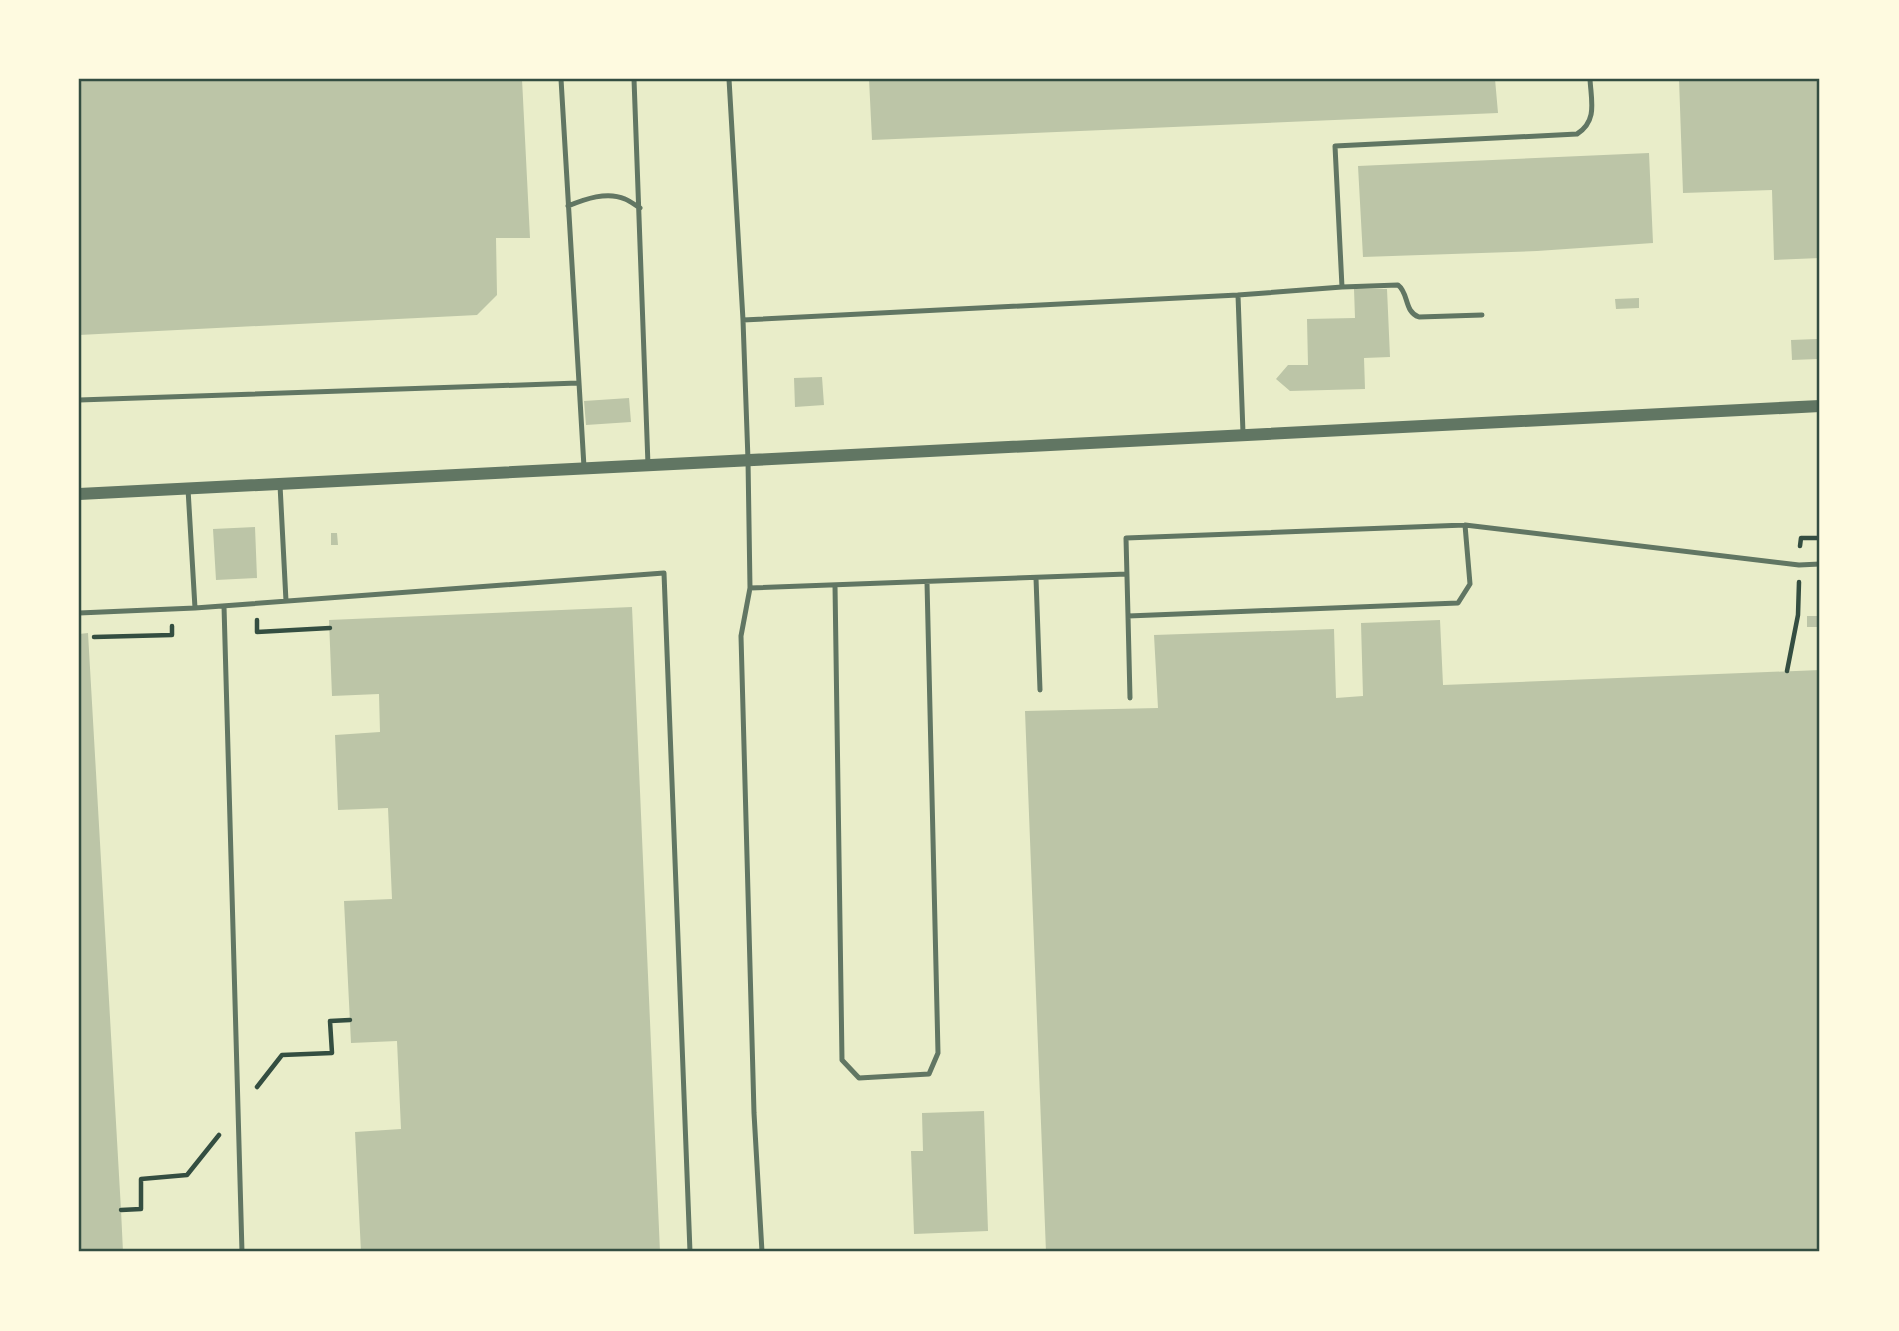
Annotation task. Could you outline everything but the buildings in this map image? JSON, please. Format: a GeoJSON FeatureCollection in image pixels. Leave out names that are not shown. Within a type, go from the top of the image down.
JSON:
{"type":"FeatureCollection","features":[{"type":"Feature","properties":{"kind":"street"},"geometry":{"type":"LineString","coordinates":[[79,494],[1820,406]]}},
{"type":"Feature","properties":{"kind":"lane"},"geometry":{"type":"LineString","coordinates":[[561,79],[584,469]]}},
{"type":"Feature","properties":{"kind":"lane"},"geometry":{"type":"LineString","coordinates":[[634,79],[648,465]]}},
{"type":"Feature","properties":{"kind":"lane"},"geometry":{"type":"LineString","coordinates":[[729,79],[748,460],[750,588],[741,636],[754,1114],[762,1252]]}},
{"type":"Feature","properties":{"kind":"lane"},"geometry":{"type":"LineString","coordinates":[[1342,287],[1335,146],[1577,134],[1586,128],[1591,116],[1590,79]]}},
{"type":"Feature","properties":{"kind":"lane"},"geometry":{"type":"LineString","coordinates":[[568,206],[586,198],[604,196],[623,198],[640,208]]}},
{"type":"Feature","properties":{"kind":"lane"},"geometry":{"type":"LineString","coordinates":[[743,320],[1401,286],[1410,312],[1419,317],[1482,315]]}},
{"type":"Feature","properties":{"kind":"lane"},"geometry":{"type":"LineString","coordinates":[[1238,295],[1243,436]]}},
{"type":"Feature","properties":{"kind":"lane"},"geometry":{"type":"LineString","coordinates":[[79,400],[578,383]]}},
{"type":"Feature","properties":{"kind":"lane"},"geometry":{"type":"LineString","coordinates":[[280,484],[286,601]]}},
{"type":"Feature","properties":{"kind":"lane"},"geometry":{"type":"LineString","coordinates":[[188,488],[195,608]]}},
{"type":"Feature","properties":{"kind":"lane"},"geometry":{"type":"LineString","coordinates":[[1128,616],[1458,603],[1470,584],[1465,525]]}},
{"type":"Feature","properties":{"kind":"lane"},"geometry":{"type":"LineString","coordinates":[[1130,698],[1126,538],[1465,525],[1799,565],[1820,564]]}},
{"type":"Feature","properties":{"kind":"lane"},"geometry":{"type":"LineString","coordinates":[[79,613],[195,608],[664,573],[690,1252]]}},
{"type":"Feature","properties":{"kind":"lane"},"geometry":{"type":"LineString","coordinates":[[750,588],[1127,574]]}},
{"type":"Feature","properties":{"kind":"lane"},"geometry":{"type":"LineString","coordinates":[[1037,578],[1040,690]]}},
{"type":"Feature","properties":{"kind":"lane"},"geometry":{"type":"LineString","coordinates":[[835,585],[842,1060],[859,1078],[929,1074],[938,1053],[927,582]]}},
{"type":"Feature","properties":{"kind":"lane"},"geometry":{"type":"LineString","coordinates":[[224,606],[242,1252]]}},
{"type":"Feature","properties":{"kind":"path"},"geometry":{"type":"LineString","coordinates":[[1801,538],[1820,538]]}},
{"type":"Feature","properties":{"kind":"path"},"geometry":{"type":"LineString","coordinates":[[1787,671],[1798,615]]}}]}
